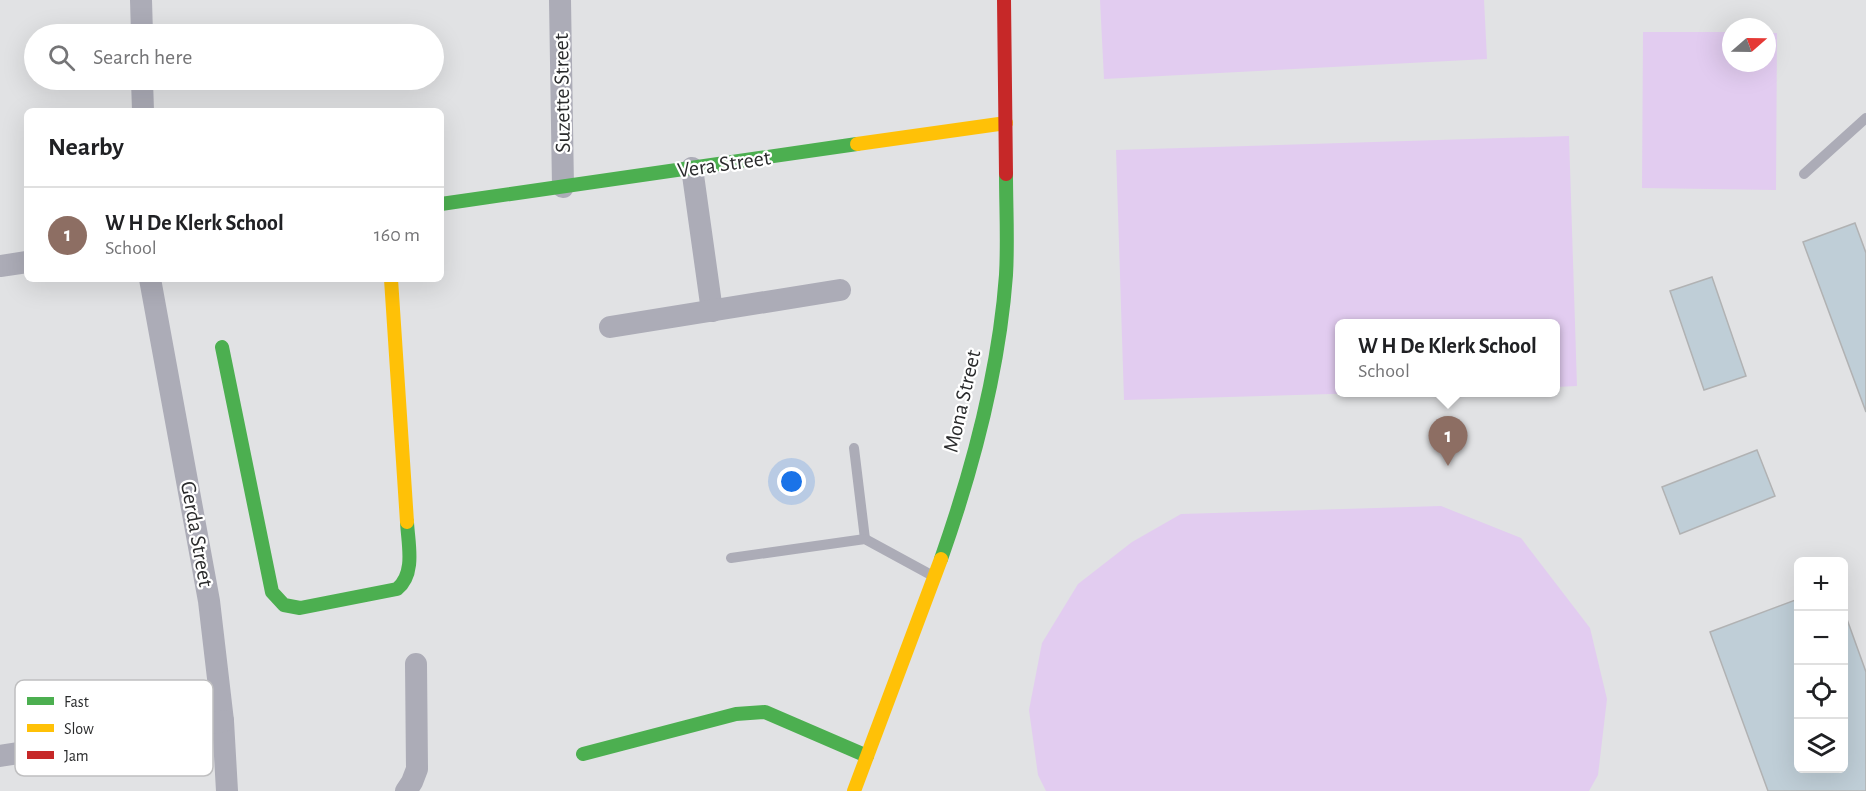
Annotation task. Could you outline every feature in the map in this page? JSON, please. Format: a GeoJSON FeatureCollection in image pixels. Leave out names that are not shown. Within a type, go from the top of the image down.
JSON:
{"type":"FeatureCollection","features":[{"type":"Feature","properties":{"kind":"street"},"geometry":{"type":"LineString","coordinates":[[141,0],[142,24]]}},
{"type":"Feature","properties":{"kind":"street","name":"Suzette Street"},"geometry":{"type":"LineString","coordinates":[[560,0],[564,187]]}},
{"type":"Feature","properties":{"kind":"street","name":"Mona Street"},"geometry":{"type":"LineString","coordinates":[[854,791],[936,578],[975,444],[992,372],[1005,284],[1004,0]]}},
{"type":"Feature","properties":{"kind":"street"},"geometry":{"type":"LineString","coordinates":[[142,90],[143,108]]}},
{"type":"Feature","properties":{"kind":"street","name":"Vera Street"},"geometry":{"type":"LineString","coordinates":[[444,204],[1006,123]]}},
{"type":"Feature","properties":{"kind":"street"},"geometry":{"type":"LineString","coordinates":[[692,168],[712,311]]}},
{"type":"Feature","properties":{"kind":"street"},"geometry":{"type":"LineString","coordinates":[[0,266],[24,262]]}},
{"type":"Feature","properties":{"kind":"street","name":"Gerda Street"},"geometry":{"type":"LineString","coordinates":[[151,282],[209,601],[223,721],[227,791]]}},
{"type":"Feature","properties":{"kind":"street"},"geometry":{"type":"LineString","coordinates":[[222,347],[272,592],[285,604],[300,608],[397,589],[404,584],[408,575],[409,559],[392,282]]}},
{"type":"Feature","properties":{"kind":"street"},"geometry":{"type":"LineString","coordinates":[[610,327],[840,290]]}},
{"type":"Feature","properties":{"kind":"street"},"geometry":{"type":"LineString","coordinates":[[406,791],[417,769],[416,664]]}},
{"type":"Feature","properties":{"kind":"street"},"geometry":{"type":"LineString","coordinates":[[583,754],[736,714],[765,711],[867,756]]}},
{"type":"Feature","properties":{"kind":"street"},"geometry":{"type":"LineString","coordinates":[[213,723],[223,721]]}},
{"type":"Feature","properties":{"kind":"street"},"geometry":{"type":"LineString","coordinates":[[0,756],[15,754]]}},
{"type":"Feature","properties":{"kind":"lane"},"geometry":{"type":"LineString","coordinates":[[1804,174],[1866,118]]}},
{"type":"Feature","properties":{"kind":"lane"},"geometry":{"type":"LineString","coordinates":[[854,448],[865,539]]}},
{"type":"Feature","properties":{"kind":"lane"},"geometry":{"type":"LineString","coordinates":[[731,558],[865,539],[936,578]]}},
{"type":"Feature","properties":{"kind":"shaded area"},"geometry":{"type":"Polygon","coordinates":[[[1100,0],[1484,0],[1487,59],[1104,79],[1100,0]]]}},
{"type":"Feature","properties":{"kind":"shaded area"},"geometry":{"type":"Polygon","coordinates":[[[1643,32],[1722,32],[1722,72],[1776,72],[1777,33],[1776,190],[1642,188],[1643,32]]]}},
{"type":"Feature","properties":{"kind":"shaded area"},"geometry":{"type":"Polygon","coordinates":[[[1569,136],[1577,386],[1560,387],[1560,319],[1335,319],[1335,394],[1124,400],[1116,150],[1569,136]]]}},
{"type":"Feature","properties":{"kind":"shaded area"},"geometry":{"type":"Polygon","coordinates":[[[1441,506],[1521,538],[1590,628],[1607,699],[1598,775],[1589,791],[1046,791],[1038,775],[1029,710],[1042,643],[1078,584],[1132,542],[1181,514],[1441,506]]]}},
{"type":"Feature","properties":{"kind":"building"},"geometry":{"type":"Polygon","coordinates":[[[1855,223],[1866,253],[1866,412],[1803,242],[1855,223]]]}},
{"type":"Feature","properties":{"kind":"building"},"geometry":{"type":"Polygon","coordinates":[[[1712,277],[1746,376],[1704,390],[1670,291],[1712,277]]]}},
{"type":"Feature","properties":{"kind":"building"},"geometry":{"type":"Polygon","coordinates":[[[1757,450],[1775,496],[1680,534],[1662,487],[1757,450]]]}},
{"type":"Feature","properties":{"kind":"building"},"geometry":{"type":"Polygon","coordinates":[[[1794,600],[1794,773],[1848,773],[1848,622],[1866,672],[1866,791],[1768,791],[1710,632],[1794,600]]]}},
{"type":"Feature","properties":{"kind":"traffic: fast"},"geometry":{"type":"LineString","coordinates":[[444,204],[857,144]]}},
{"type":"Feature","properties":{"kind":"traffic: fast"},"geometry":{"type":"LineString","coordinates":[[941,559],[964,490],[991,383],[1003,311],[1006,275],[1006,174]]}},
{"type":"Feature","properties":{"kind":"traffic: fast"},"geometry":{"type":"LineString","coordinates":[[222,347],[272,592],[284,605],[300,608],[397,589],[403,583],[409,567],[407,522]]}},
{"type":"Feature","properties":{"kind":"traffic: fast"},"geometry":{"type":"LineString","coordinates":[[583,754],[736,714],[765,712],[867,756]]}},
{"type":"Feature","properties":{"kind":"traffic: slow"},"geometry":{"type":"LineString","coordinates":[[857,144],[1006,123]]}},
{"type":"Feature","properties":{"kind":"traffic: slow"},"geometry":{"type":"LineString","coordinates":[[391,282],[407,522]]}},
{"type":"Feature","properties":{"kind":"traffic: slow"},"geometry":{"type":"LineString","coordinates":[[854,791],[941,559]]}},
{"type":"Feature","properties":{"kind":"traffic: jam"},"geometry":{"type":"LineString","coordinates":[[1004,0],[1006,174]]}},
{"type":"Feature","properties":{"kind":"place","name":"W H De Klerk School"},"geometry":{"type":"Point","coordinates":[1448,466]}}]}
